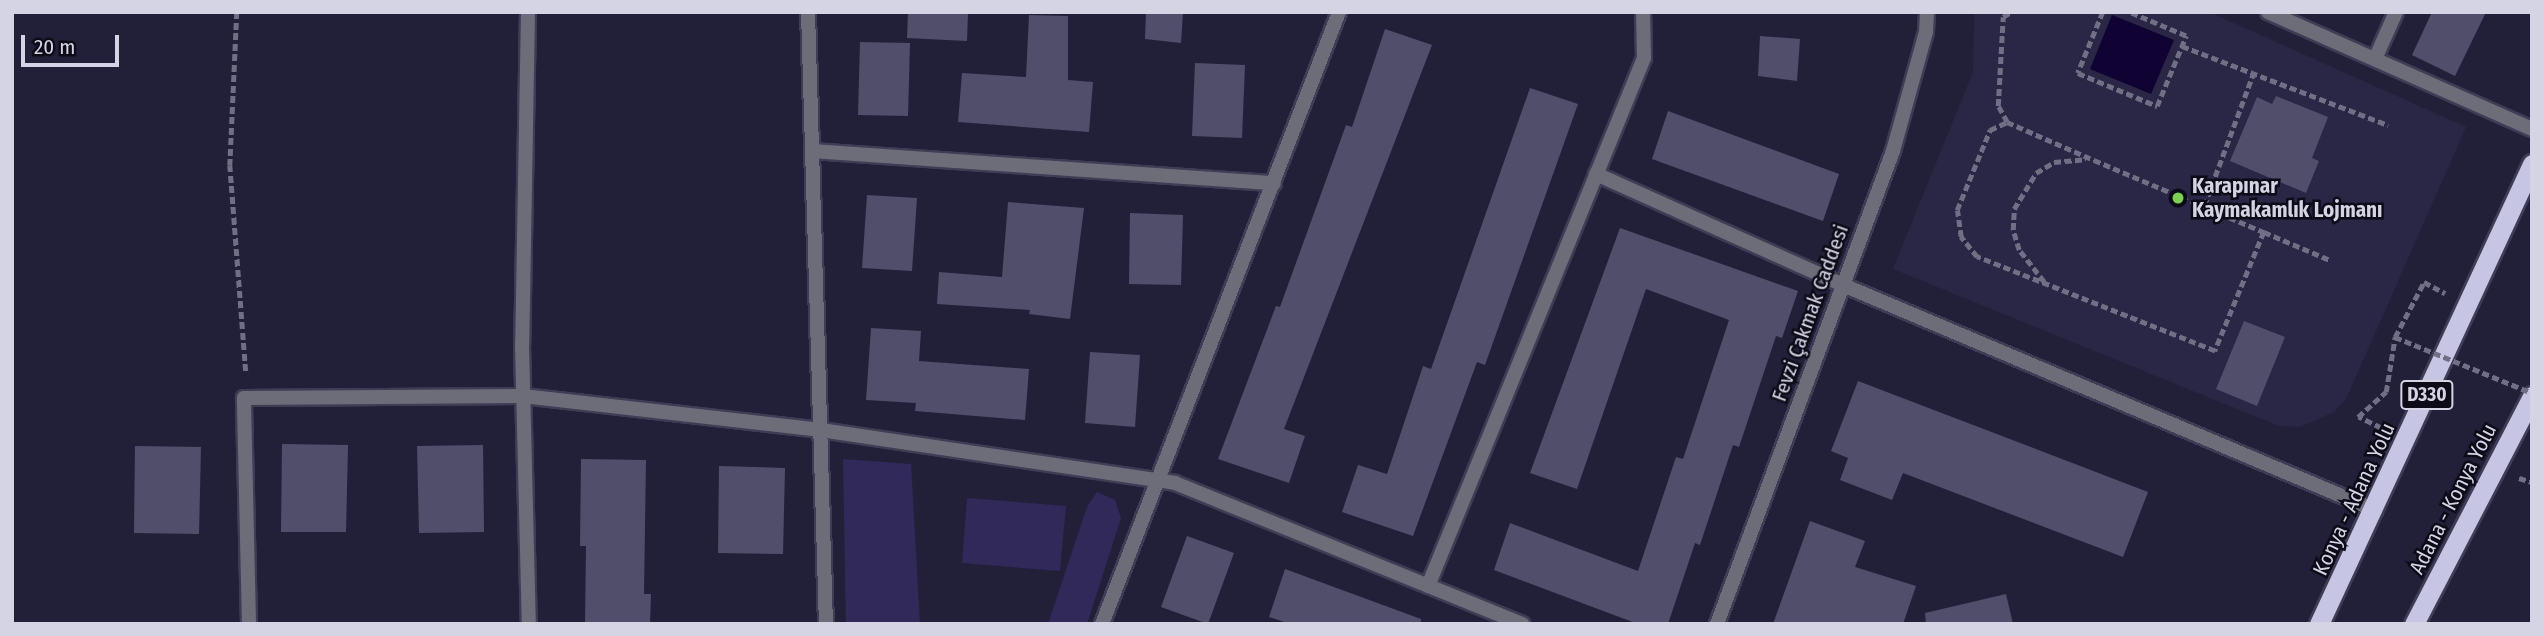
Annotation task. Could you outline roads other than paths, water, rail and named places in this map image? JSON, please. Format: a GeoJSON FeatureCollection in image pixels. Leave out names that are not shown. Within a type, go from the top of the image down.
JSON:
{"type":"FeatureCollection","features":[{"type":"Feature","properties":{"kind":"highway","name":"Konya - Adana Yolu"},"geometry":{"type":"LineString","coordinates":[[2319,624],[2375,509],[2532,164]]}},
{"type":"Feature","properties":{"kind":"highway","name":"Adana - Konya Yolu"},"geometry":{"type":"LineString","coordinates":[[2414,624],[2532,395]]}},
{"type":"Feature","properties":{"kind":"street"},"geometry":{"type":"LineString","coordinates":[[528,12],[523,396],[529,624]]}},
{"type":"Feature","properties":{"kind":"street"},"geometry":{"type":"LineString","coordinates":[[808,12],[826,624]]}},
{"type":"Feature","properties":{"kind":"street"},"geometry":{"type":"LineString","coordinates":[[1102,624],[1160,481],[1339,12]]}},
{"type":"Feature","properties":{"kind":"street"},"geometry":{"type":"LineString","coordinates":[[1428,586],[1644,58],[1643,12]]}},
{"type":"Feature","properties":{"kind":"street","name":"Fevzi Çakmak Caddesi"},"geometry":{"type":"LineString","coordinates":[[1717,624],[1893,151],[1926,32],[1927,12]]}},
{"type":"Feature","properties":{"kind":"street"},"geometry":{"type":"LineString","coordinates":[[2268,12],[2532,129]]}},
{"type":"Feature","properties":{"kind":"street"},"geometry":{"type":"LineString","coordinates":[[2375,59],[2396,12]]}},
{"type":"Feature","properties":{"kind":"street"},"geometry":{"type":"LineString","coordinates":[[812,151],[1273,183]]}},
{"type":"Feature","properties":{"kind":"street"},"geometry":{"type":"LineString","coordinates":[[1596,174],[1843,285],[2375,509]]}},
{"type":"Feature","properties":{"kind":"street"},"geometry":{"type":"LineString","coordinates":[[249,624],[244,397],[523,396],[821,430],[1160,481],[1522,624]]}},
{"type":"Feature","properties":{"kind":"place","name":"Karapınar Kaymakamlık Lojmanı"},"geometry":{"type":"Point","coordinates":[2178,198]}}]}
